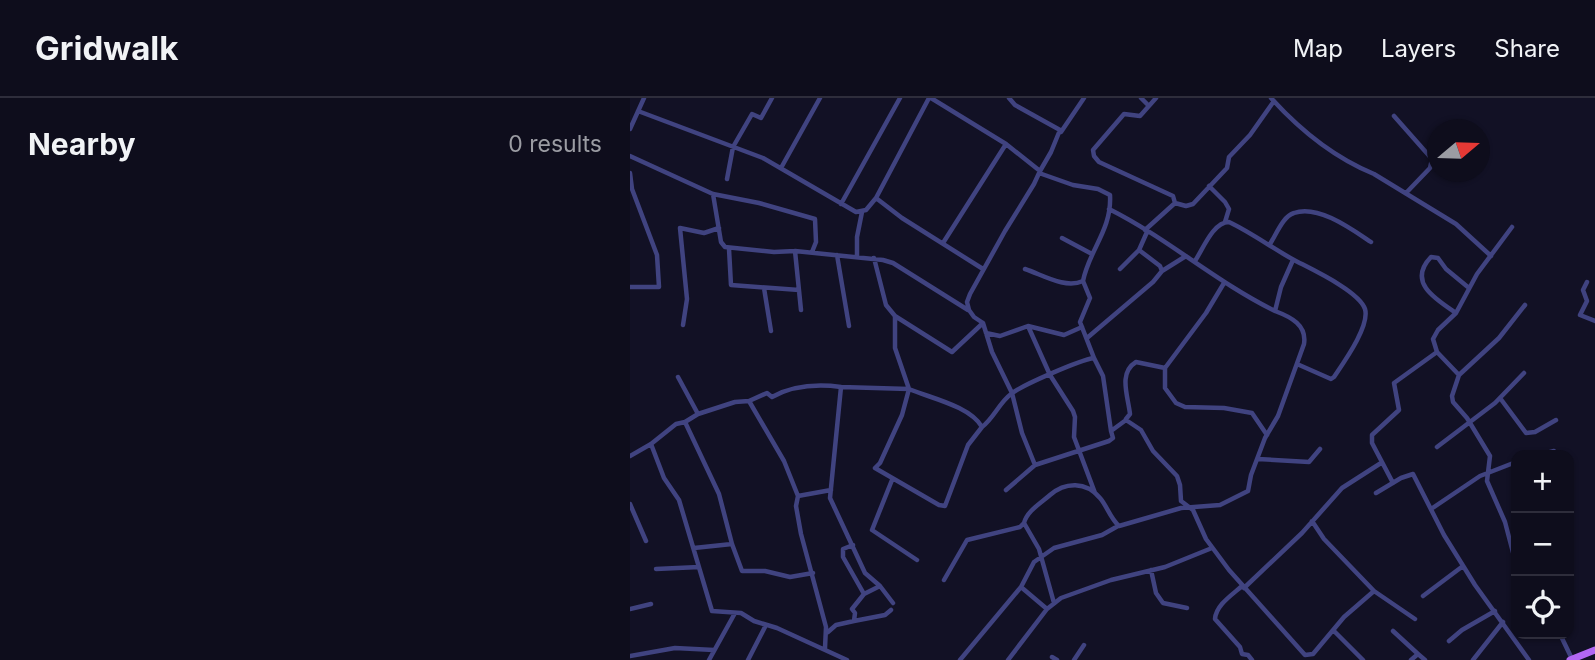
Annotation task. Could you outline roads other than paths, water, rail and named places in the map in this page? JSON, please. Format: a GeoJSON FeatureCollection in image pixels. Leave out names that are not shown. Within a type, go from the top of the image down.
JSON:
{"type":"FeatureCollection","features":[{"type":"Feature","properties":{"kind":"main road"},"geometry":{"type":"LineString","coordinates":[[1571,659],[1595,650]]}},
{"type":"Feature","properties":{"kind":"street"},"geometry":{"type":"LineString","coordinates":[[630,129],[644,98]]}},
{"type":"Feature","properties":{"kind":"street"},"geometry":{"type":"LineString","coordinates":[[727,179],[733,147],[752,114],[761,118],[772,98]]}},
{"type":"Feature","properties":{"kind":"street"},"geometry":{"type":"LineString","coordinates":[[781,168],[820,98]]}},
{"type":"Feature","properties":{"kind":"street"},"geometry":{"type":"LineString","coordinates":[[841,204],[900,98]]}},
{"type":"Feature","properties":{"kind":"street"},"geometry":{"type":"LineString","coordinates":[[857,257],[857,237],[862,212],[876,198],[930,98],[1006,144],[1040,172],[1108,193],[1111,199],[1103,236],[1092,254],[1083,281],[1090,298],[1080,320],[1103,376],[1113,438],[1035,465],[1006,490]]}},
{"type":"Feature","properties":{"kind":"street"},"geometry":{"type":"LineString","coordinates":[[1009,98],[1015,105],[1057,127],[1061,132]]}},
{"type":"Feature","properties":{"kind":"street"},"geometry":{"type":"LineString","coordinates":[[969,310],[970,294],[983,269],[1061,132],[1084,98]]}},
{"type":"Feature","properties":{"kind":"street"},"geometry":{"type":"LineString","coordinates":[[1141,98],[1149,106]]}},
{"type":"Feature","properties":{"kind":"street"},"geometry":{"type":"LineString","coordinates":[[1156,98],[1140,116],[1124,114],[1093,150],[1094,156],[1099,162],[1173,195],[1175,203]]}},
{"type":"Feature","properties":{"kind":"street"},"geometry":{"type":"LineString","coordinates":[[1175,203],[1191,205],[1227,168],[1228,157],[1250,135],[1272,100],[1283,113],[1339,156],[1456,224],[1491,256]]}},
{"type":"Feature","properties":{"kind":"street"},"geometry":{"type":"LineString","coordinates":[[638,111],[763,158],[841,204],[862,212]]}},
{"type":"Feature","properties":{"kind":"street"},"geometry":{"type":"LineString","coordinates":[[1394,116],[1432,159],[1430,168],[1406,193]]}},
{"type":"Feature","properties":{"kind":"street"},"geometry":{"type":"LineString","coordinates":[[943,243],[1006,144]]}},
{"type":"Feature","properties":{"kind":"street"},"geometry":{"type":"LineString","coordinates":[[630,156],[713,194],[759,203],[814,219],[816,242],[812,252]]}},
{"type":"Feature","properties":{"kind":"street"},"geometry":{"type":"LineString","coordinates":[[630,173],[632,189],[657,256],[659,287],[630,287]]}},
{"type":"Feature","properties":{"kind":"street"},"geometry":{"type":"LineString","coordinates":[[1195,261],[1217,226],[1225,222],[1229,209],[1209,186]]}},
{"type":"Feature","properties":{"kind":"street"},"geometry":{"type":"LineString","coordinates":[[713,194],[721,242],[725,247],[732,250],[795,251],[874,258],[893,263],[969,310],[984,323],[985,333],[1012,393],[1022,433],[1035,465]]}},
{"type":"Feature","properties":{"kind":"street"},"geometry":{"type":"LineString","coordinates":[[876,198],[902,218],[983,269]]}},
{"type":"Feature","properties":{"kind":"street"},"geometry":{"type":"LineString","coordinates":[[1120,270],[1139,250],[1146,231],[1175,203]]}},
{"type":"Feature","properties":{"kind":"street"},"geometry":{"type":"LineString","coordinates":[[963,659],[1021,587],[1034,562],[1054,548],[1188,506],[1220,505],[1248,491],[1251,475],[1278,416],[1304,344],[1304,332],[1293,319],[1224,283],[1195,261],[1109,209]]}},
{"type":"Feature","properties":{"kind":"street"},"geometry":{"type":"LineString","coordinates":[[1270,244],[1289,216],[1297,212],[1331,218],[1371,242]]}},
{"type":"Feature","properties":{"kind":"street"},"geometry":{"type":"LineString","coordinates":[[1225,222],[1317,271],[1361,303],[1365,312],[1364,321],[1352,349],[1333,378],[1297,364]]}},
{"type":"Feature","properties":{"kind":"street"},"geometry":{"type":"LineString","coordinates":[[683,325],[687,299],[680,228],[704,233],[719,228]]}},
{"type":"Feature","properties":{"kind":"street"},"geometry":{"type":"LineString","coordinates":[[1459,375],[1437,352],[1433,343],[1434,335],[1456,313],[1469,288],[1512,228]]}},
{"type":"Feature","properties":{"kind":"street"},"geometry":{"type":"LineString","coordinates":[[1062,238],[1092,254]]}},
{"type":"Feature","properties":{"kind":"street"},"geometry":{"type":"LineString","coordinates":[[729,247],[731,285],[799,290]]}},
{"type":"Feature","properties":{"kind":"street"},"geometry":{"type":"LineString","coordinates":[[1139,250],[1160,266],[1162,271]]}},
{"type":"Feature","properties":{"kind":"street"},"geometry":{"type":"LineString","coordinates":[[795,251],[801,310]]}},
{"type":"Feature","properties":{"kind":"street"},"geometry":{"type":"LineString","coordinates":[[837,255],[849,326]]}},
{"type":"Feature","properties":{"kind":"street"},"geometry":{"type":"LineString","coordinates":[[1087,338],[1153,282],[1162,271],[1186,256]]}},
{"type":"Feature","properties":{"kind":"street"},"geometry":{"type":"LineString","coordinates":[[1456,313],[1436,299],[1422,284],[1425,262],[1431,257],[1438,258],[1469,288]]}},
{"type":"Feature","properties":{"kind":"street"},"geometry":{"type":"LineString","coordinates":[[874,258],[886,305],[895,316],[952,352],[984,323]]}},
{"type":"Feature","properties":{"kind":"street"},"geometry":{"type":"LineString","coordinates":[[1275,311],[1281,287],[1293,260]]}},
{"type":"Feature","properties":{"kind":"street"},"geometry":{"type":"LineString","coordinates":[[1026,269],[1063,283],[1083,281]]}},
{"type":"Feature","properties":{"kind":"street"},"geometry":{"type":"LineString","coordinates":[[1587,282],[1583,290],[1587,301],[1580,314],[1595,321]]}},
{"type":"Feature","properties":{"kind":"street"},"geometry":{"type":"LineString","coordinates":[[1224,283],[1206,313],[1165,368],[1165,388],[1176,403],[1185,407],[1224,408],[1252,413],[1268,435]]}},
{"type":"Feature","properties":{"kind":"street"},"geometry":{"type":"LineString","coordinates":[[764,288],[771,331]]}},
{"type":"Feature","properties":{"kind":"street"},"geometry":{"type":"LineString","coordinates":[[1511,545],[1505,522],[1487,481],[1490,456],[1469,421],[1453,402],[1452,396],[1459,375],[1499,338],[1525,305]]}},
{"type":"Feature","properties":{"kind":"street"},"geometry":{"type":"LineString","coordinates":[[895,316],[895,348],[909,389],[902,415],[880,463],[875,468],[892,480],[944,506],[968,445],[1012,393],[1071,365],[1094,358]]}},
{"type":"Feature","properties":{"kind":"street"},"geometry":{"type":"LineString","coordinates":[[985,333],[1000,336],[1028,326],[1064,335],[1082,327]]}},
{"type":"Feature","properties":{"kind":"street"},"geometry":{"type":"LineString","coordinates":[[1028,326],[1050,375],[1073,411],[1074,437],[1095,493],[1119,526]]}},
{"type":"Feature","properties":{"kind":"street"},"geometry":{"type":"LineString","coordinates":[[1394,483],[1371,440],[1375,432],[1399,410],[1394,383],[1437,352]]}},
{"type":"Feature","properties":{"kind":"street"},"geometry":{"type":"LineString","coordinates":[[1111,431],[1130,414],[1124,376],[1129,366],[1136,362],[1165,368]]}},
{"type":"Feature","properties":{"kind":"street"},"geometry":{"type":"LineString","coordinates":[[1437,447],[1500,398],[1524,373]]}},
{"type":"Feature","properties":{"kind":"street"},"geometry":{"type":"LineString","coordinates":[[678,377],[698,414]]}},
{"type":"Feature","properties":{"kind":"street"},"geometry":{"type":"LineString","coordinates":[[630,456],[651,444],[676,424],[698,414],[735,402],[749,401],[767,393],[772,397],[785,390],[828,386],[909,389],[961,408],[982,427]]}},
{"type":"Feature","properties":{"kind":"street"},"geometry":{"type":"LineString","coordinates":[[841,387],[830,498],[865,573],[893,603]]}},
{"type":"Feature","properties":{"kind":"street"},"geometry":{"type":"LineString","coordinates":[[1500,398],[1526,433],[1535,432],[1556,420]]}},
{"type":"Feature","properties":{"kind":"street"},"geometry":{"type":"LineString","coordinates":[[749,401],[785,461],[798,496],[796,506],[801,534],[827,633],[825,648]]}},
{"type":"Feature","properties":{"kind":"street"},"geometry":{"type":"LineString","coordinates":[[1126,420],[1141,430],[1153,451],[1177,476],[1181,501],[1193,510],[1212,548],[1243,587],[1308,656],[1374,591]]}},
{"type":"Feature","properties":{"kind":"street"},"geometry":{"type":"LineString","coordinates":[[685,422],[719,494],[742,570],[765,570],[790,577],[813,573]]}},
{"type":"Feature","properties":{"kind":"street"},"geometry":{"type":"LineString","coordinates":[[651,444],[663,478],[679,500],[710,610],[714,613],[741,612],[847,660]]}},
{"type":"Feature","properties":{"kind":"street"},"geometry":{"type":"LineString","coordinates":[[1258,459],[1309,462],[1320,449]]}},
{"type":"Feature","properties":{"kind":"street"},"geometry":{"type":"LineString","coordinates":[[1239,660],[1242,654],[1240,647],[1215,619],[1219,607],[1340,495],[1381,463]]}},
{"type":"Feature","properties":{"kind":"street"},"geometry":{"type":"LineString","coordinates":[[1431,509],[1487,474],[1511,464]]}},
{"type":"Feature","properties":{"kind":"street"},"geometry":{"type":"LineString","coordinates":[[1376,493],[1413,474],[1444,535],[1475,586],[1529,660]]}},
{"type":"Feature","properties":{"kind":"street"},"geometry":{"type":"LineString","coordinates":[[892,480],[872,530],[917,560]]}},
{"type":"Feature","properties":{"kind":"street"},"geometry":{"type":"LineString","coordinates":[[944,580],[967,540],[1020,527],[1028,515],[1057,488],[1074,484],[1084,486],[1095,493]]}},
{"type":"Feature","properties":{"kind":"street"},"geometry":{"type":"LineString","coordinates":[[798,496],[831,490]]}},
{"type":"Feature","properties":{"kind":"street"},"geometry":{"type":"LineString","coordinates":[[630,504],[646,541]]}},
{"type":"Feature","properties":{"kind":"street"},"geometry":{"type":"LineString","coordinates":[[1312,522],[1324,539],[1374,591],[1415,619]]}},
{"type":"Feature","properties":{"kind":"street"},"geometry":{"type":"LineString","coordinates":[[1024,523],[1041,556],[1054,603]]}},
{"type":"Feature","properties":{"kind":"street"},"geometry":{"type":"LineString","coordinates":[[694,548],[732,544]]}},
{"type":"Feature","properties":{"kind":"street"},"geometry":{"type":"LineString","coordinates":[[853,545],[843,549],[843,557],[864,594]]}},
{"type":"Feature","properties":{"kind":"street"},"geometry":{"type":"LineString","coordinates":[[1008,660],[1047,609],[1069,594],[1190,558],[1212,548]]}},
{"type":"Feature","properties":{"kind":"street"},"geometry":{"type":"LineString","coordinates":[[656,569],[699,566]]}},
{"type":"Feature","properties":{"kind":"street"},"geometry":{"type":"LineString","coordinates":[[1423,596],[1463,566]]}},
{"type":"Feature","properties":{"kind":"street"},"geometry":{"type":"LineString","coordinates":[[1151,570],[1156,593],[1163,603],[1187,608]]}},
{"type":"Feature","properties":{"kind":"street"},"geometry":{"type":"LineString","coordinates":[[853,621],[855,613],[852,608],[864,594],[880,586]]}},
{"type":"Feature","properties":{"kind":"street"},"geometry":{"type":"LineString","coordinates":[[1021,587],[1047,609]]}},
{"type":"Feature","properties":{"kind":"street"},"geometry":{"type":"LineString","coordinates":[[630,609],[651,604]]}},
{"type":"Feature","properties":{"kind":"street"},"geometry":{"type":"LineString","coordinates":[[827,633],[836,625],[885,615],[891,610]]}},
{"type":"Feature","properties":{"kind":"street"},"geometry":{"type":"LineString","coordinates":[[1449,641],[1462,630],[1495,611]]}},
{"type":"Feature","properties":{"kind":"street"},"geometry":{"type":"LineString","coordinates":[[709,660],[735,613]]}},
{"type":"Feature","properties":{"kind":"street"},"geometry":{"type":"LineString","coordinates":[[1473,660],[1503,622]]}},
{"type":"Feature","properties":{"kind":"street"},"geometry":{"type":"LineString","coordinates":[[748,660],[765,625]]}},
{"type":"Feature","properties":{"kind":"street"},"geometry":{"type":"LineString","coordinates":[[1334,631],[1363,660]]}},
{"type":"Feature","properties":{"kind":"street"},"geometry":{"type":"LineString","coordinates":[[1393,631],[1425,660]]}},
{"type":"Feature","properties":{"kind":"street"},"geometry":{"type":"LineString","coordinates":[[1562,639],[1571,659]]}},
{"type":"Feature","properties":{"kind":"street"},"geometry":{"type":"LineString","coordinates":[[1074,660],[1084,646]]}},
{"type":"Feature","properties":{"kind":"street"},"geometry":{"type":"LineString","coordinates":[[630,656],[675,648],[714,650]]}},
{"type":"Feature","properties":{"kind":"street"},"geometry":{"type":"LineString","coordinates":[[1242,654],[1248,655],[1252,660]]}},
{"type":"Feature","properties":{"kind":"street"},"geometry":{"type":"LineString","coordinates":[[1411,660],[1418,654]]}},
{"type":"Feature","properties":{"kind":"street"},"geometry":{"type":"LineString","coordinates":[[1584,654],[1592,660]]}}]}
